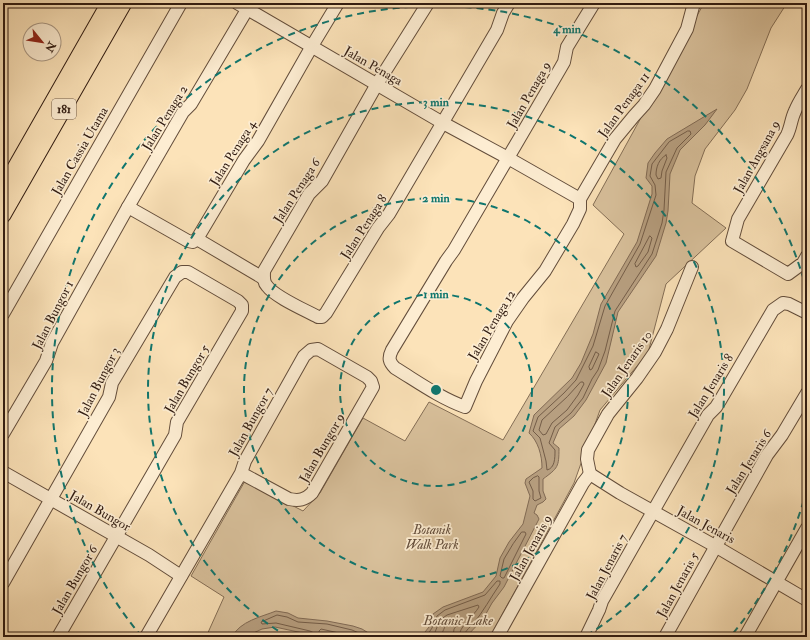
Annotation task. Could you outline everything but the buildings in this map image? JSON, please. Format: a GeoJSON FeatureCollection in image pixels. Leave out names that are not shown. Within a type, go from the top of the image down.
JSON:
{"type":"FeatureCollection","features":[{"type":"Feature","properties":{"kind":"main road","name":"181"},"geometry":{"type":"LineString","coordinates":[[3,189],[109,3]]}},
{"type":"Feature","properties":{"kind":"main road","name":"181"},"geometry":{"type":"LineString","coordinates":[[3,215],[124,3]]}},
{"type":"Feature","properties":{"kind":"street","name":"Jalan Cassia Utama"},"geometry":{"type":"LineString","coordinates":[[3,314],[182,3]]}},
{"type":"Feature","properties":{"kind":"street","name":"Jalan Penaga"},"geometry":{"type":"LineString","coordinates":[[237,3],[249,6],[312,46],[443,123],[580,199]]}},
{"type":"Feature","properties":{"kind":"street","name":"Jalan Penaga 4"},"geometry":{"type":"LineString","coordinates":[[197,239],[244,160],[258,141],[338,3]]}},
{"type":"Feature","properties":{"kind":"street","name":"Jalan Penaga 6"},"geometry":{"type":"LineString","coordinates":[[263,278],[264,271],[302,207],[314,188],[322,181],[377,84],[428,3]]}},
{"type":"Feature","properties":{"kind":"street"},"geometry":{"type":"LineString","coordinates":[[443,123],[497,30],[503,13],[509,3]]}},
{"type":"Feature","properties":{"kind":"street","name":"Jalan Penaga 9"},"geometry":{"type":"LineString","coordinates":[[423,386],[395,368],[389,361],[389,355],[454,250],[564,62],[567,47],[594,3]]}},
{"type":"Feature","properties":{"kind":"street","name":"Jalan Penaga 11"},"geometry":{"type":"LineString","coordinates":[[580,199],[615,139],[655,90],[686,29],[694,3]]}},
{"type":"Feature","properties":{"kind":"street","name":"Jalan Penaga 2"},"geometry":{"type":"LineString","coordinates":[[128,207],[183,112],[191,104],[249,6]]}},
{"type":"Feature","properties":{"kind":"street","name":"Jalan Angsana 9"},"geometry":{"type":"LineString","coordinates":[[807,89],[795,109],[792,125],[787,135],[738,220],[732,240],[788,274],[802,263],[807,256]]}},
{"type":"Feature","properties":{"kind":"street","name":"Jalan Penaga 8"},"geometry":{"type":"LineString","coordinates":[[263,278],[266,286],[273,292],[318,317],[322,317],[326,313],[378,228],[389,214],[443,123]]}},
{"type":"Feature","properties":{"kind":"street","name":"Jalan Penaga 12"},"geometry":{"type":"LineString","coordinates":[[423,386],[456,404],[465,407],[476,381],[507,321],[545,271],[573,224],[580,209],[580,199]]}},
{"type":"Feature","properties":{"kind":"street"},"geometry":{"type":"LineString","coordinates":[[128,207],[188,242],[193,242],[197,239],[263,278]]}},
{"type":"Feature","properties":{"kind":"street","name":"Jalan Bungor 1"},"geometry":{"type":"LineString","coordinates":[[3,434],[46,361],[52,343],[128,207]]}},
{"type":"Feature","properties":{"kind":"street","name":"Jalan Jenaris 10"},"geometry":{"type":"LineString","coordinates":[[590,474],[587,459],[588,450],[608,414],[637,378],[655,352],[667,329],[692,267]]}},
{"type":"Feature","properties":{"kind":"street","name":"Jalan Bungor 3"},"geometry":{"type":"LineString","coordinates":[[52,500],[109,397],[112,383],[174,277],[182,272],[188,272],[215,288]]}},
{"type":"Feature","properties":{"kind":"street","name":"Jalan Bungor 5"},"geometry":{"type":"LineString","coordinates":[[117,537],[175,436],[177,422],[242,311],[242,305],[238,301],[215,288]]}},
{"type":"Feature","properties":{"kind":"street","name":"Jalan Jenaris 8"},"geometry":{"type":"LineString","coordinates":[[654,512],[708,415],[716,407],[774,310],[783,303],[789,304],[807,313]]}},
{"type":"Feature","properties":{"kind":"street","name":"Jalan Bungor 7"},"geometry":{"type":"LineString","coordinates":[[146,637],[241,473],[245,460],[304,356],[311,350],[318,349],[368,377],[373,387]]}},
{"type":"Feature","properties":{"kind":"street","name":"Jalan Bungor 9"},"geometry":{"type":"LineString","coordinates":[[241,473],[289,499],[306,500],[312,493],[373,387]]}},
{"type":"Feature","properties":{"kind":"street","name":"Jalan Jenaris 6"},"geometry":{"type":"LineString","coordinates":[[715,546],[767,455],[782,435],[807,393]]}},
{"type":"Feature","properties":{"kind":"street","name":"Jalan Bungor"},"geometry":{"type":"LineString","coordinates":[[3,472],[117,537],[181,576]]}},
{"type":"Feature","properties":{"kind":"street","name":"Jalan Jenaris"},"geometry":{"type":"LineString","coordinates":[[590,474],[620,493],[807,600]]}},
{"type":"Feature","properties":{"kind":"street","name":"Jalan Jenaris 9"},"geometry":{"type":"LineString","coordinates":[[497,637],[583,483],[590,474]]}},
{"type":"Feature","properties":{"kind":"street"},"geometry":{"type":"LineString","coordinates":[[3,583],[52,500]]}},
{"type":"Feature","properties":{"kind":"street","name":"Jalan Jenaris 7"},"geometry":{"type":"LineString","coordinates":[[586,637],[600,610],[602,601],[654,512]]}},
{"type":"Feature","properties":{"kind":"street"},"geometry":{"type":"LineString","coordinates":[[745,637],[807,528]]}},
{"type":"Feature","properties":{"kind":"street","name":"Jalan Bungor 6"},"geometry":{"type":"LineString","coordinates":[[58,637],[117,537]]}},
{"type":"Feature","properties":{"kind":"street","name":"Jalan Jenaris 5"},"geometry":{"type":"LineString","coordinates":[[665,637],[715,546]]}},
{"type":"Feature","properties":{"kind":"green space","name":"Botanik Walk Park"},"geometry":{"type":"Polygon","coordinates":[[[704,3],[787,3],[771,28],[747,89],[735,110],[705,149],[695,176],[692,203],[726,228],[666,284],[648,353],[600,410],[574,483],[490,637],[206,637],[224,597],[191,576],[245,481],[303,511],[320,493],[363,418],[405,441],[429,402],[503,440],[624,234],[593,205],[704,3]]]}},
{"type":"Feature","properties":{"kind":"water","name":"Botanic Lake"},"geometry":{"type":"Polygon","coordinates":[[[717,109],[705,125],[680,150],[670,174],[666,223],[656,256],[618,312],[606,363],[586,400],[574,416],[559,429],[553,443],[559,448],[558,463],[555,469],[543,479],[543,491],[546,499],[537,505],[534,513],[539,519],[504,587],[492,603],[483,619],[466,637],[421,637],[429,627],[433,614],[443,607],[483,592],[496,576],[500,558],[509,542],[523,524],[530,496],[525,483],[526,479],[542,468],[539,449],[535,440],[529,433],[534,415],[572,378],[581,363],[593,334],[601,304],[637,242],[652,194],[652,186],[646,178],[648,163],[667,139],[717,109]]]}},
{"type":"Feature","properties":{"kind":"water"},"geometry":{"type":"Polygon","coordinates":[[[276,611],[288,613],[298,618],[327,621],[353,626],[362,629],[375,637],[312,635],[275,627],[262,629],[245,637],[232,637],[245,623],[276,611]]]}}]}
